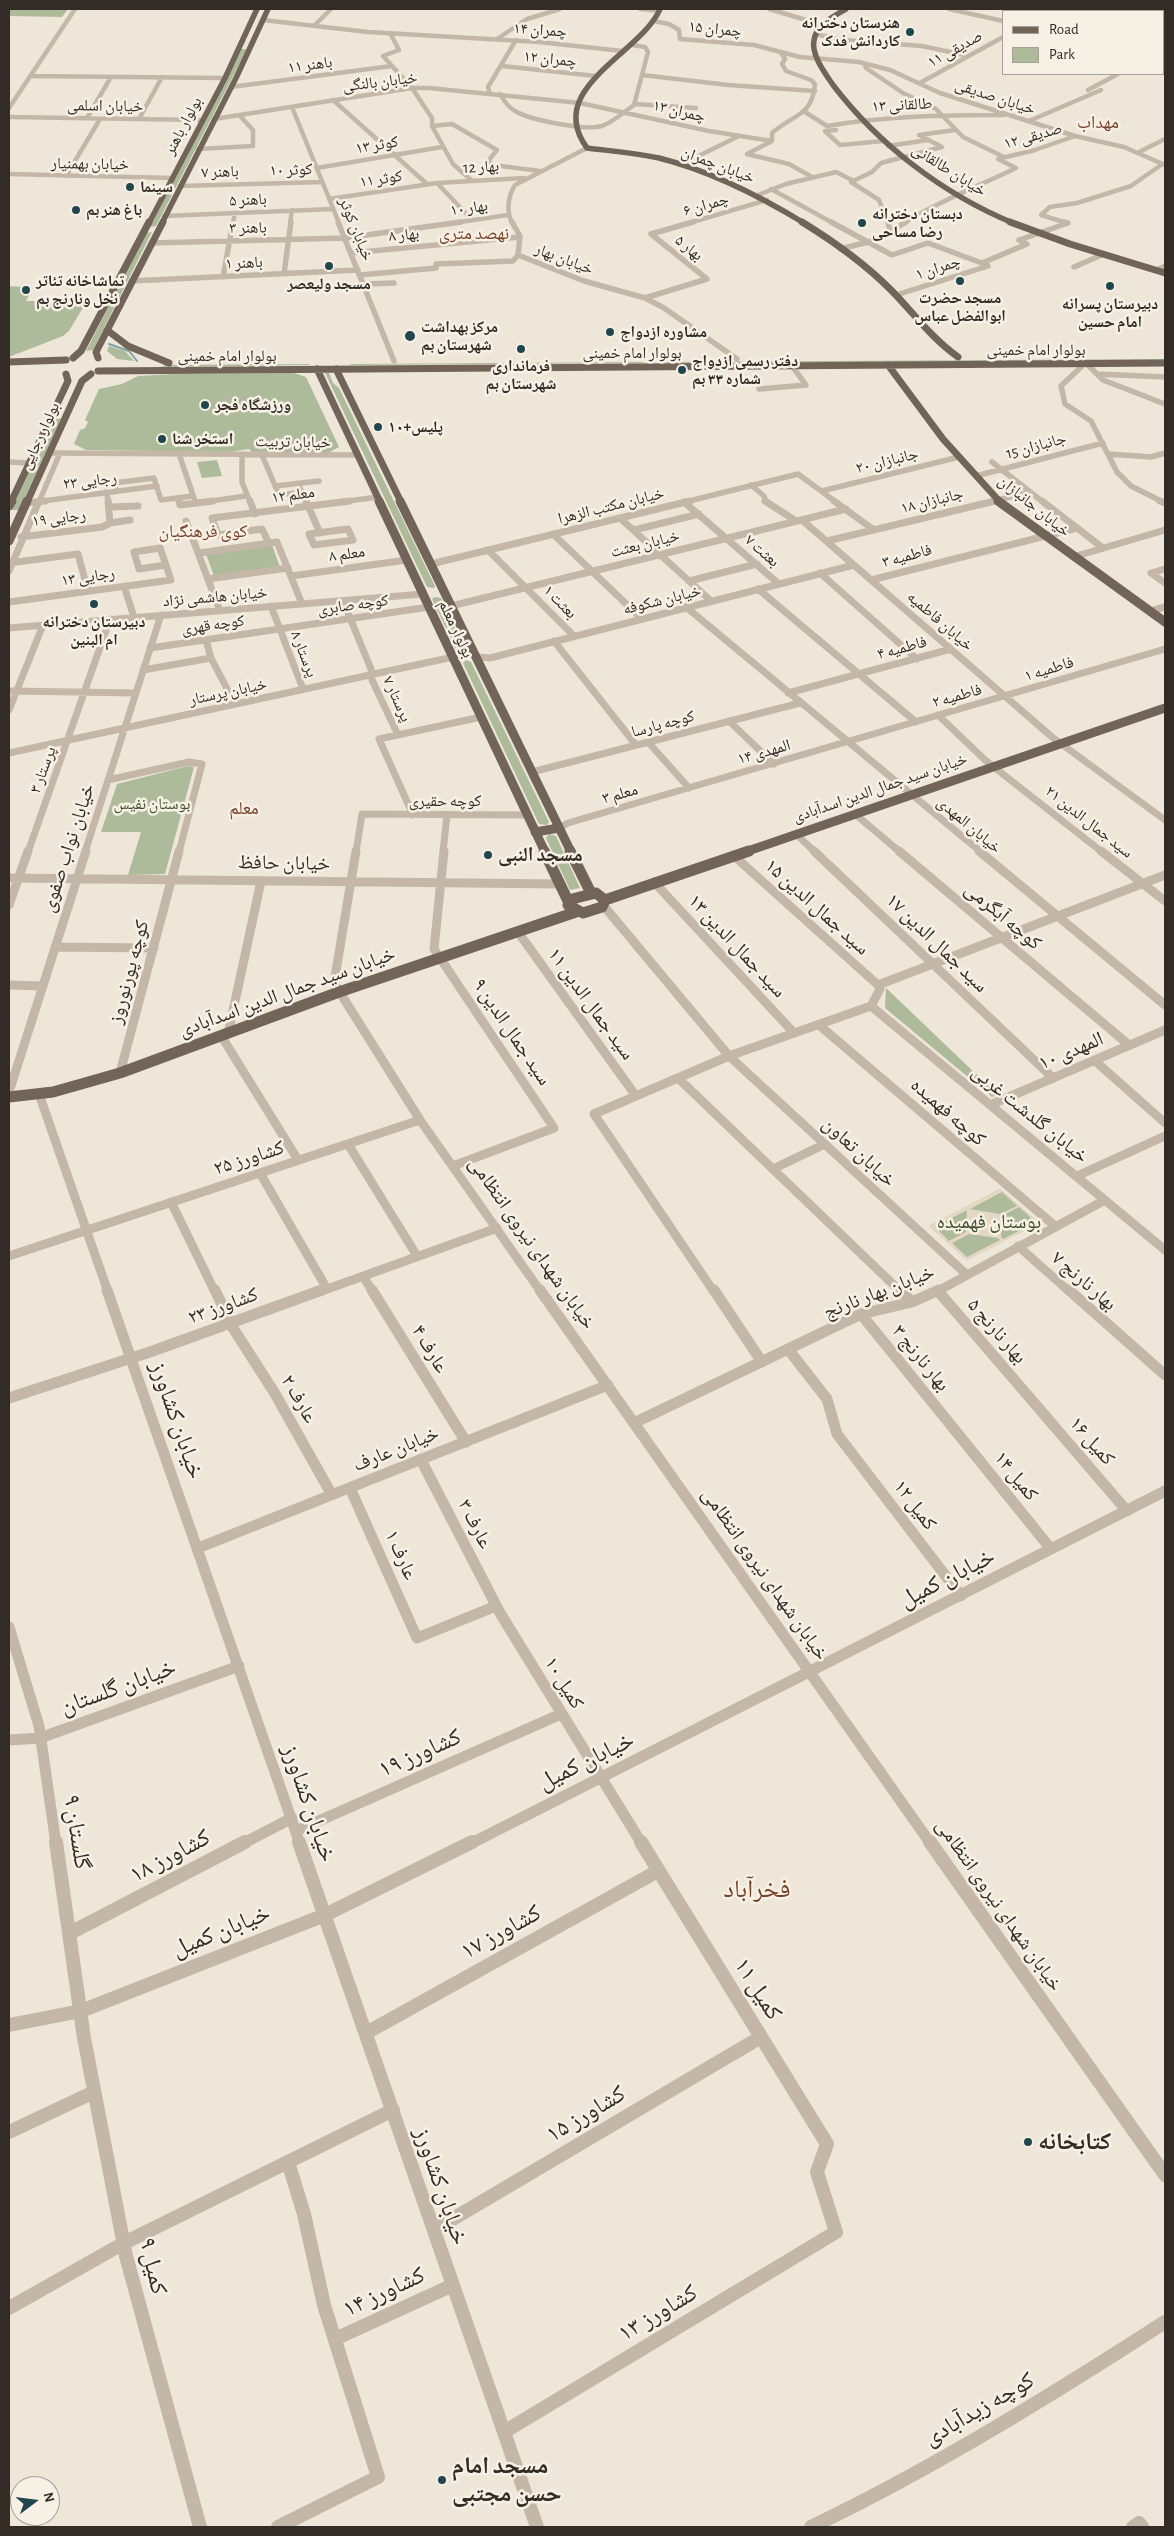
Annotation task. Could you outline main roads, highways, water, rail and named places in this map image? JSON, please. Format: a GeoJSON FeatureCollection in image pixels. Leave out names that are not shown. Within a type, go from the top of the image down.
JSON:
{"type":"FeatureCollection","features":[{"type":"Feature","properties":{"kind":"main road","name":"بولوار باهنر"},"geometry":{"type":"LineString","coordinates":[[70,359],[82,352],[240,47],[257,9]]}},
{"type":"Feature","properties":{"kind":"main road","name":"بولوار باهنر"},"geometry":{"type":"LineString","coordinates":[[101,360],[96,352],[268,9]]}},
{"type":"Feature","properties":{"kind":"main road","name":"خیابان طالقانی"},"geometry":{"type":"LineString","coordinates":[[846,9],[823,25],[815,34],[813,46],[816,59],[836,89],[862,120],[901,157],[961,195],[1015,224],[1038,234],[1165,273]]}},
{"type":"Feature","properties":{"kind":"main road","name":"خیابان چمران"},"geometry":{"type":"LineString","coordinates":[[660,10],[643,36],[622,51],[596,76],[580,102],[574,114],[574,125],[578,136],[587,148],[660,158],[768,200],[840,249],[896,294],[944,348],[958,357]]}},
{"type":"Feature","properties":{"kind":"main road"},"geometry":{"type":"LineString","coordinates":[[240,47],[250,47]]}},
{"type":"Feature","properties":{"kind":"main road"},"geometry":{"type":"LineString","coordinates":[[145,230],[158,230]]}},
{"type":"Feature","properties":{"kind":"main road"},"geometry":{"type":"LineString","coordinates":[[107,330],[135,350],[169,363]]}},
{"type":"Feature","properties":{"kind":"main road","name":"بولوار امام خمینی"},"geometry":{"type":"LineString","coordinates":[[70,359],[101,360],[154,367],[169,363],[315,365],[336,366],[348,369],[655,363],[737,359],[1165,356]]}},
{"type":"Feature","properties":{"kind":"main road"},"geometry":{"type":"LineString","coordinates":[[9,369],[44,365],[70,359]]}},
{"type":"Feature","properties":{"kind":"main road","name":"بولوار رجایی"},"geometry":{"type":"LineString","coordinates":[[9,506],[68,381],[66,374],[59,368],[70,359]]}},
{"type":"Feature","properties":{"kind":"main road","name":"بولوار رجایی"},"geometry":{"type":"LineString","coordinates":[[9,540],[82,381],[104,366],[101,360]]}},
{"type":"Feature","properties":{"kind":"main road","name":"بولوار امام خمینی"},"geometry":{"type":"LineString","coordinates":[[66,374],[154,367],[315,365],[394,361],[792,366],[1165,363]]}},
{"type":"Feature","properties":{"kind":"main road"},"geometry":{"type":"LineString","coordinates":[[315,365],[336,366],[448,361]]}},
{"type":"Feature","properties":{"kind":"main road"},"geometry":{"type":"LineString","coordinates":[[9,362],[44,365],[53,370]]}},
{"type":"Feature","properties":{"kind":"main road","name":"بولوار معلم"},"geometry":{"type":"LineString","coordinates":[[315,365],[569,902],[570,908],[576,912]]}},
{"type":"Feature","properties":{"kind":"main road","name":"خیابان جانبازان"},"geometry":{"type":"LineString","coordinates":[[888,365],[959,458],[996,499],[1073,557],[1165,622]]}},
{"type":"Feature","properties":{"kind":"main road","name":"بولوار معلم"},"geometry":{"type":"LineString","coordinates":[[336,366],[591,893]]}},
{"type":"Feature","properties":{"kind":"main road"},"geometry":{"type":"LineString","coordinates":[[50,418],[59,415],[65,418]]}},
{"type":"Feature","properties":{"kind":"main road"},"geometry":{"type":"LineString","coordinates":[[423,594],[444,591]]}},
{"type":"Feature","properties":{"kind":"main road"},"geometry":{"type":"LineString","coordinates":[[453,657],[476,657]]}},
{"type":"Feature","properties":{"kind":"main road","name":"خیابان سید جمال الدین اسدآبادی"},"geometry":{"type":"LineString","coordinates":[[9,1097],[53,1092],[120,1073],[439,957],[576,912],[588,912],[604,902],[654,882],[1165,708]]}},
{"type":"Feature","properties":{"kind":"main road"},"geometry":{"type":"LineString","coordinates":[[535,832],[559,828]]}},
{"type":"Feature","properties":{"kind":"main road"},"geometry":{"type":"LineString","coordinates":[[569,902],[575,897],[591,893],[600,895],[604,902]]}},
{"type":"Feature","properties":{"kind":"waterway"},"geometry":{"type":"LineString","coordinates":[[109,344],[129,351],[137,361]]}},
{"type":"Feature","properties":{"kind":"place","name":"هنرستان دخترانه کاردانش فدک"},"geometry":{"type":"Point","coordinates":[910,32]}},
{"type":"Feature","properties":{"kind":"place","name":"سینما"},"geometry":{"type":"Point","coordinates":[130,187]}},
{"type":"Feature","properties":{"kind":"place","name":"باغ هنر بم"},"geometry":{"type":"Point","coordinates":[76,210]}},
{"type":"Feature","properties":{"kind":"place","name":"دبستان دخترانه رضا مساحی"},"geometry":{"type":"Point","coordinates":[862,223]}},
{"type":"Feature","properties":{"kind":"place","name":"مسجد ولیعصر"},"geometry":{"type":"Point","coordinates":[329,266]}},
{"type":"Feature","properties":{"kind":"place","name":"مسجد حضرت ابوالفضل عباس"},"geometry":{"type":"Point","coordinates":[960,281]}},
{"type":"Feature","properties":{"kind":"place","name":"دبیرستان پسرانه امام حسین"},"geometry":{"type":"Point","coordinates":[1110,286]}},
{"type":"Feature","properties":{"kind":"place","name":"تماشاخانه تئاتر نخل ونارنج بم"},"geometry":{"type":"Point","coordinates":[26,290]}},
{"type":"Feature","properties":{"kind":"place","name":"مشاوره ازدواج"},"geometry":{"type":"Point","coordinates":[610,332]}},
{"type":"Feature","properties":{"kind":"place","name":"مرکز بهداشت شهرستان بم"},"geometry":{"type":"Point","coordinates":[410,336]}},
{"type":"Feature","properties":{"kind":"place","name":"فرمانداری شهرستان بم"},"geometry":{"type":"Point","coordinates":[521,349]}},
{"type":"Feature","properties":{"kind":"place","name":"دفتر رسمی ازدواج شماره ۳۳ بم"},"geometry":{"type":"Point","coordinates":[682,370]}},
{"type":"Feature","properties":{"kind":"place","name":"ورزشگاه فجر"},"geometry":{"type":"Point","coordinates":[205,405]}},
{"type":"Feature","properties":{"kind":"place","name":"پلیس+۱۰"},"geometry":{"type":"Point","coordinates":[378,427]}},
{"type":"Feature","properties":{"kind":"place","name":"استخر شنا"},"geometry":{"type":"Point","coordinates":[162,439]}},
{"type":"Feature","properties":{"kind":"place","name":"دبیرستان دخترانه ام البنین"},"geometry":{"type":"Point","coordinates":[94,604]}},
{"type":"Feature","properties":{"kind":"place","name":"مسجد النبی"},"geometry":{"type":"Point","coordinates":[488,855]}},
{"type":"Feature","properties":{"kind":"place","name":"کتابخانه"},"geometry":{"type":"Point","coordinates":[1028,2142]}},
{"type":"Feature","properties":{"kind":"place","name":"مسجد امام حسن مجتبی"},"geometry":{"type":"Point","coordinates":[442,2480]}},
{"type":"Feature","properties":{"kind":"district","name":"مهداب"},"geometry":{"type":"Point","coordinates":[1098,123]}},
{"type":"Feature","properties":{"kind":"district","name":"نهصد متری"},"geometry":{"type":"Point","coordinates":[474,234]}},
{"type":"Feature","properties":{"kind":"district","name":"کوی فرهنگیان"},"geometry":{"type":"Point","coordinates":[203,532]}},
{"type":"Feature","properties":{"kind":"district","name":"معلم"},"geometry":{"type":"Point","coordinates":[244,809]}},
{"type":"Feature","properties":{"kind":"district","name":"فخرآباد"},"geometry":{"type":"Point","coordinates":[757,1889]}},
{"type":"Feature","properties":{"kind":"park label","name":"بوستان نفیس"},"geometry":{"type":"Point","coordinates":[152,804]}},
{"type":"Feature","properties":{"kind":"park label","name":"بوستان فهمیده"},"geometry":{"type":"Point","coordinates":[989,1222]}}]}
